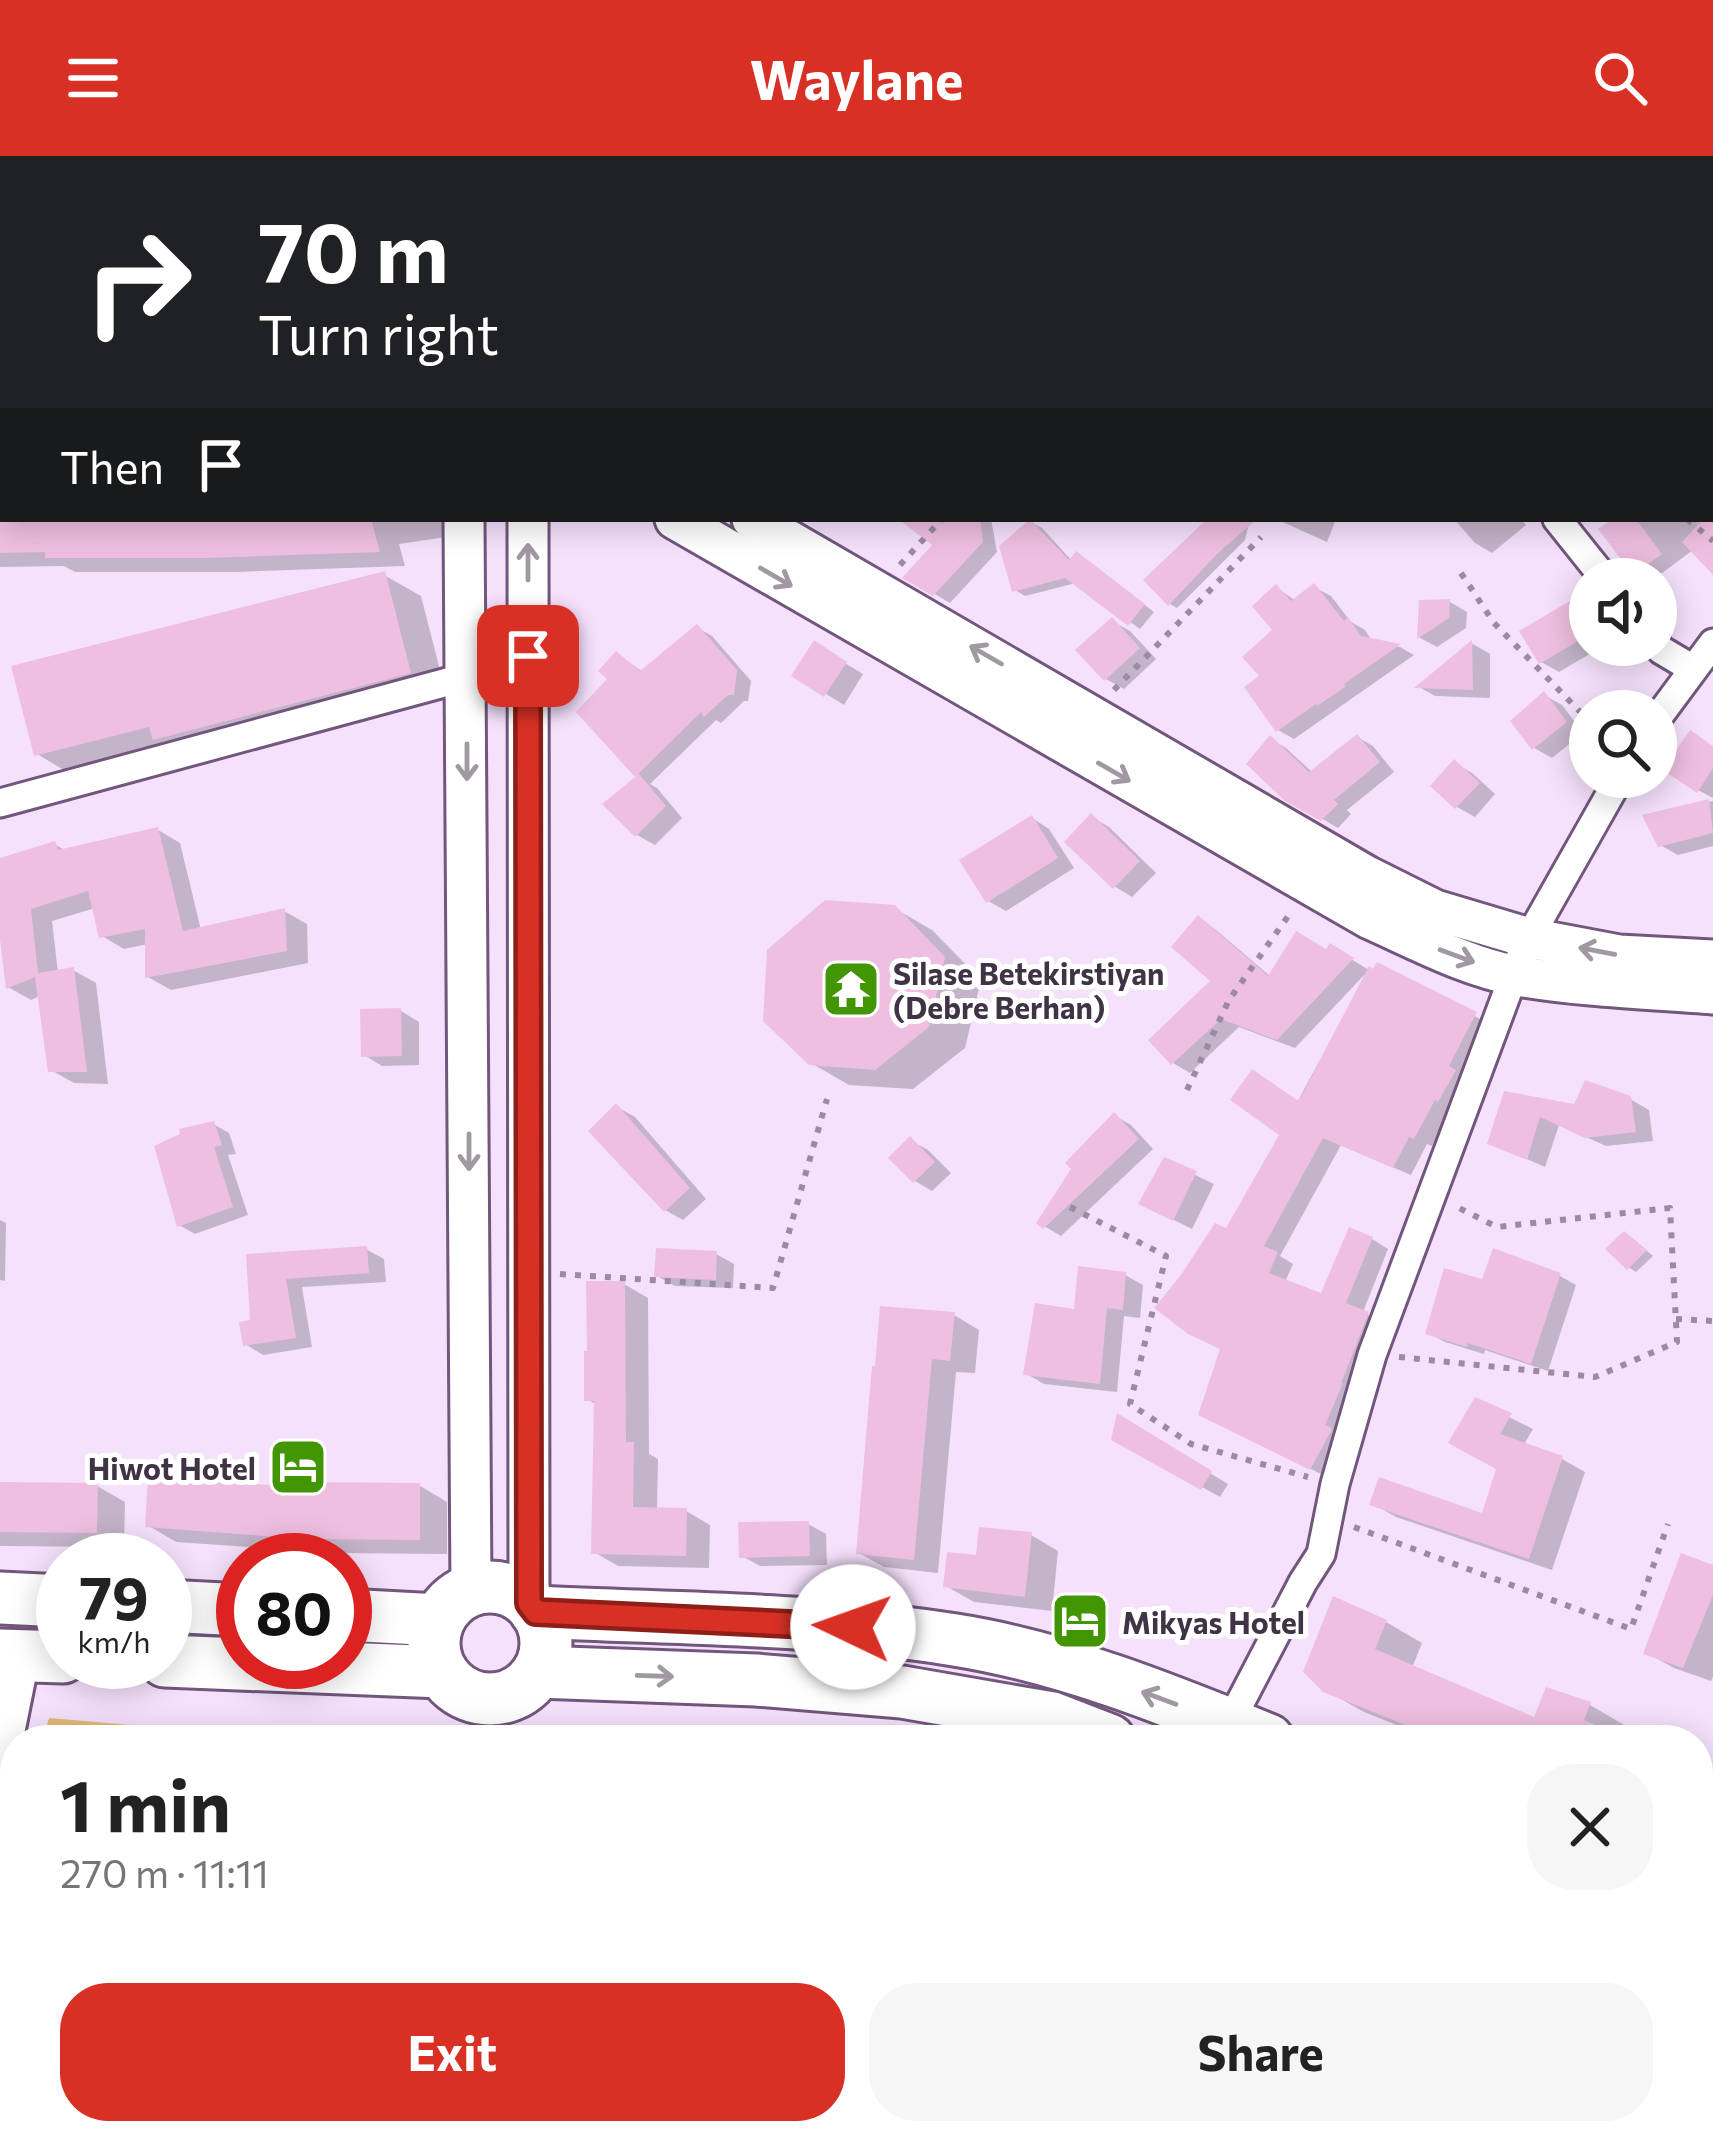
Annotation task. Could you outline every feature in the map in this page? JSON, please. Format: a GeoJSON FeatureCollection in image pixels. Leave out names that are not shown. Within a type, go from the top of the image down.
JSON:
{"type":"FeatureCollection","features":[{"type":"Feature","properties":{"kind":"highway"},"geometry":{"type":"LineString","coordinates":[[372,1613],[454,1605],[486,1587],[502,1588],[532,1608],[853,1627],[959,1641],[1071,1666],[1229,1725]]}},
{"type":"Feature","properties":{"kind":"highway"},"geometry":{"type":"LineString","coordinates":[[0,1598],[36,1600]]}},
{"type":"Feature","properties":{"kind":"highway"},"geometry":{"type":"LineString","coordinates":[[454,1605],[434,1637],[435,1655],[454,1687],[490,1699],[525,1687],[538,1672],[546,1642],[532,1608]]}},
{"type":"Feature","properties":{"kind":"highway"},"geometry":{"type":"LineString","coordinates":[[192,1662],[442,1672]]}},
{"type":"Feature","properties":{"kind":"highway"},"geometry":{"type":"LineString","coordinates":[[538,1672],[756,1680],[902,1692],[1035,1725]]}},
{"type":"Feature","properties":{"kind":"street"},"geometry":{"type":"LineString","coordinates":[[454,1605],[464,522]]}},
{"type":"Feature","properties":{"kind":"street"},"geometry":{"type":"LineString","coordinates":[[528,522],[532,1608]]}},
{"type":"Feature","properties":{"kind":"street"},"geometry":{"type":"LineString","coordinates":[[680,522],[1370,919],[1444,952],[1514,975],[1713,994]]}},
{"type":"Feature","properties":{"kind":"street"},"geometry":{"type":"LineString","coordinates":[[757,522],[1367,876],[1435,910],[1529,938],[1619,955],[1713,960]]}},
{"type":"Feature","properties":{"kind":"street"},"geometry":{"type":"LineString","coordinates":[[1559,522],[1588,558]]}},
{"type":"Feature","properties":{"kind":"street"},"geometry":{"type":"LineString","coordinates":[[1677,691],[1713,643]]}},
{"type":"Feature","properties":{"kind":"street"},"geometry":{"type":"LineString","coordinates":[[1677,660],[1693,669]]}},
{"type":"Feature","properties":{"kind":"street"},"geometry":{"type":"LineString","coordinates":[[0,803],[466,677]]}},
{"type":"Feature","properties":{"kind":"street"},"geometry":{"type":"LineString","coordinates":[[1251,1725],[1303,1582],[1321,1554],[1335,1484],[1372,1354],[1514,975],[1529,938],[1608,798]]}},
{"type":"Feature","properties":{"kind":"street"},"geometry":{"type":"LineString","coordinates":[[8,1725],[28,1656]]}},
{"type":"Feature","properties":{"kind":"path"},"geometry":{"type":"LineString","coordinates":[[877,592],[939,522]]}},
{"type":"Feature","properties":{"kind":"path"},"geometry":{"type":"LineString","coordinates":[[1090,715],[1261,537]]}},
{"type":"Feature","properties":{"kind":"path"},"geometry":{"type":"LineString","coordinates":[[1461,573],[1494,623],[1569,700]]}},
{"type":"Feature","properties":{"kind":"path"},"geometry":{"type":"LineString","coordinates":[[1187,1090],[1229,1000],[1310,884]]}},
{"type":"Feature","properties":{"kind":"path"},"geometry":{"type":"LineString","coordinates":[[529,1272],[773,1288],[827,1099]]}},
{"type":"Feature","properties":{"kind":"path"},"geometry":{"type":"LineString","coordinates":[[1372,1354],[1595,1377],[1676,1342],[1670,1208],[1497,1227],[1432,1195]]}},
{"type":"Feature","properties":{"kind":"path"},"geometry":{"type":"LineString","coordinates":[[1070,1207],[1166,1256],[1130,1404],[1191,1444],[1335,1484]]}},
{"type":"Feature","properties":{"kind":"path"},"geometry":{"type":"LineString","coordinates":[[1676,1318],[1713,1321]]}},
{"type":"Feature","properties":{"kind":"path"},"geometry":{"type":"LineString","coordinates":[[1328,1518],[1630,1629],[1668,1524]]}},
{"type":"Feature","properties":{"kind":"shaded area"},"geometry":{"type":"Polygon","coordinates":[[[49,1718],[130,1725],[47,1725],[49,1718]]]}},
{"type":"Feature","properties":{"kind":"building"},"geometry":{"type":"Polygon","coordinates":[[[0,522],[372,522],[380,552],[207,558],[45,558],[45,552],[0,553],[0,522]]]}},
{"type":"Feature","properties":{"kind":"building"},"geometry":{"type":"Polygon","coordinates":[[[902,522],[980,522],[983,542],[933,596],[902,578],[932,545],[902,522]]]}},
{"type":"Feature","properties":{"kind":"building"},"geometry":{"type":"Polygon","coordinates":[[[1027,522],[1033,522],[1069,560],[1076,551],[1145,604],[1128,626],[1065,578],[1012,592],[999,546],[1027,522]]]}},
{"type":"Feature","properties":{"kind":"building"},"geometry":{"type":"Polygon","coordinates":[[[1204,522],[1254,522],[1168,606],[1143,580],[1204,522]]]}},
{"type":"Feature","properties":{"kind":"building"},"geometry":{"type":"Polygon","coordinates":[[[1608,522],[1638,522],[1662,554],[1656,558],[1620,558],[1598,529],[1608,522]]]}},
{"type":"Feature","properties":{"kind":"building"},"geometry":{"type":"Polygon","coordinates":[[[1700,522],[1713,522],[1713,575],[1682,542],[1700,522]]]}},
{"type":"Feature","properties":{"kind":"building"},"geometry":{"type":"Polygon","coordinates":[[[385,571],[411,673],[153,740],[149,727],[34,756],[11,666],[385,571]]]}},
{"type":"Feature","properties":{"kind":"building"},"geometry":{"type":"Polygon","coordinates":[[[1314,583],[1361,636],[1401,644],[1276,732],[1244,687],[1259,676],[1242,657],[1272,630],[1252,606],[1276,584],[1291,601],[1314,583]]]}},
{"type":"Feature","properties":{"kind":"building"},"geometry":{"type":"Polygon","coordinates":[[[1450,599],[1449,618],[1417,639],[1419,600],[1450,599]]]}},
{"type":"Feature","properties":{"kind":"building"},"geometry":{"type":"Polygon","coordinates":[[[1569,601],[1569,646],[1539,664],[1519,631],[1569,601]]]}},
{"type":"Feature","properties":{"kind":"building"},"geometry":{"type":"Polygon","coordinates":[[[1112,617],[1140,648],[1104,681],[1075,650],[1112,617]]]}},
{"type":"Feature","properties":{"kind":"building"},"geometry":{"type":"Polygon","coordinates":[[[697,624],[737,670],[734,695],[704,717],[701,712],[635,777],[576,712],[607,679],[598,671],[616,651],[640,671],[697,624]]]}},
{"type":"Feature","properties":{"kind":"building"},"geometry":{"type":"Polygon","coordinates":[[[814,640],[847,662],[824,697],[791,676],[814,640]]]}},
{"type":"Feature","properties":{"kind":"building"},"geometry":{"type":"Polygon","coordinates":[[[1472,640],[1473,690],[1414,688],[1472,640]]]}},
{"type":"Feature","properties":{"kind":"building"},"geometry":{"type":"Polygon","coordinates":[[[1544,691],[1567,722],[1532,750],[1510,721],[1544,691]]]}},
{"type":"Feature","properties":{"kind":"building"},"geometry":{"type":"Polygon","coordinates":[[[1690,730],[1713,746],[1713,768],[1697,793],[1677,779],[1677,749],[1690,730]]]}},
{"type":"Feature","properties":{"kind":"building"},"geometry":{"type":"Polygon","coordinates":[[[1357,734],[1380,762],[1334,800],[1338,804],[1321,821],[1285,801],[1246,764],[1270,735],[1309,772],[1357,734]]]}},
{"type":"Feature","properties":{"kind":"building"},"geometry":{"type":"Polygon","coordinates":[[[1454,759],[1480,783],[1455,809],[1430,786],[1454,759]]]}},
{"type":"Feature","properties":{"kind":"building"},"geometry":{"type":"Polygon","coordinates":[[[639,774],[666,806],[635,837],[602,804],[639,774]]]}},
{"type":"Feature","properties":{"kind":"building"},"geometry":{"type":"Polygon","coordinates":[[[1709,799],[1713,833],[1658,847],[1642,815],[1709,799]]]}},
{"type":"Feature","properties":{"kind":"building"},"geometry":{"type":"Polygon","coordinates":[[[1091,813],[1140,861],[1113,889],[1064,842],[1091,813]]]}},
{"type":"Feature","properties":{"kind":"building"},"geometry":{"type":"Polygon","coordinates":[[[1032,815],[1058,858],[986,903],[959,860],[1032,815]]]}},
{"type":"Feature","properties":{"kind":"building"},"geometry":{"type":"Polygon","coordinates":[[[158,827],[183,931],[285,908],[287,951],[145,978],[145,929],[99,938],[88,891],[31,909],[38,973],[74,967],[87,1072],[48,1072],[35,977],[6,989],[0,940],[0,858],[55,841],[58,850],[158,827]]]}},
{"type":"Feature","properties":{"kind":"building","name":"Silase Betekirstiyan (Debre Berhan)"},"geometry":{"type":"Polygon","coordinates":[[[825,900],[895,905],[945,957],[929,1027],[875,1070],[809,1065],[763,1021],[767,950],[825,900]]]}},
{"type":"Feature","properties":{"kind":"building"},"geometry":{"type":"Polygon","coordinates":[[[1198,915],[1268,976],[1296,931],[1326,949],[1330,943],[1354,958],[1277,1040],[1221,1019],[1171,1065],[1148,1040],[1210,981],[1171,947],[1198,915]]]}},
{"type":"Feature","properties":{"kind":"building"},"geometry":{"type":"Polygon","coordinates":[[[1377,962],[1477,1012],[1449,1066],[1456,1070],[1393,1168],[1323,1138],[1264,1246],[1278,1252],[1269,1273],[1321,1293],[1349,1227],[1373,1237],[1346,1303],[1369,1312],[1325,1425],[1332,1429],[1310,1470],[1198,1415],[1220,1349],[1188,1334],[1154,1308],[1215,1223],[1226,1228],[1279,1135],[1230,1100],[1252,1069],[1297,1100],[1301,1097],[1369,966],[1373,969],[1377,962]]]}},
{"type":"Feature","properties":{"kind":"building"},"geometry":{"type":"Polygon","coordinates":[[[401,1008],[402,1056],[361,1057],[360,1009],[401,1008]]]}},
{"type":"Feature","properties":{"kind":"building"},"geometry":{"type":"Polygon","coordinates":[[[1585,1080],[1631,1096],[1636,1132],[1585,1138],[1540,1117],[1527,1160],[1487,1144],[1504,1091],[1574,1104],[1585,1080]]]}},
{"type":"Feature","properties":{"kind":"building"},"geometry":{"type":"Polygon","coordinates":[[[616,1103],[690,1188],[664,1212],[588,1131],[616,1103]]]}},
{"type":"Feature","properties":{"kind":"building"},"geometry":{"type":"Polygon","coordinates":[[[1114,1112],[1139,1139],[1043,1229],[1036,1223],[1071,1169],[1065,1163],[1114,1112]]]}},
{"type":"Feature","properties":{"kind":"building"},"geometry":{"type":"Polygon","coordinates":[[[214,1121],[222,1145],[214,1147],[233,1207],[177,1227],[154,1146],[180,1134],[179,1129],[214,1121]]]}},
{"type":"Feature","properties":{"kind":"building"},"geometry":{"type":"Polygon","coordinates":[[[910,1136],[935,1162],[913,1183],[888,1158],[910,1136]]]}},
{"type":"Feature","properties":{"kind":"building"},"geometry":{"type":"Polygon","coordinates":[[[1164,1157],[1197,1171],[1173,1221],[1138,1204],[1164,1157]]]}},
{"type":"Feature","properties":{"kind":"building"},"geometry":{"type":"Polygon","coordinates":[[[1624,1231],[1647,1250],[1627,1270],[1605,1249],[1624,1231]]]}},
{"type":"Feature","properties":{"kind":"building"},"geometry":{"type":"Polygon","coordinates":[[[367,1246],[369,1273],[286,1279],[296,1338],[243,1346],[239,1322],[250,1320],[246,1254],[367,1246]]]}},
{"type":"Feature","properties":{"kind":"building"},"geometry":{"type":"Polygon","coordinates":[[[656,1248],[717,1251],[716,1280],[654,1277],[656,1248]]]}},
{"type":"Feature","properties":{"kind":"building"},"geometry":{"type":"Polygon","coordinates":[[[1493,1248],[1561,1273],[1531,1364],[1425,1334],[1444,1268],[1482,1279],[1493,1248]]]}},
{"type":"Feature","properties":{"kind":"building"},"geometry":{"type":"Polygon","coordinates":[[[1078,1266],[1126,1272],[1123,1310],[1107,1308],[1100,1384],[1023,1375],[1035,1303],[1074,1309],[1078,1266]]]}},
{"type":"Feature","properties":{"kind":"building"},"geometry":{"type":"Polygon","coordinates":[[[586,1281],[625,1281],[626,1442],[634,1442],[633,1507],[687,1508],[686,1556],[591,1554],[594,1401],[584,1401],[586,1281]]]}},
{"type":"Feature","properties":{"kind":"building"},"geometry":{"type":"Polygon","coordinates":[[[880,1306],[955,1312],[950,1361],[932,1359],[914,1560],[856,1554],[880,1306]]]}},
{"type":"Feature","properties":{"kind":"building"},"geometry":{"type":"Polygon","coordinates":[[[1475,1397],[1512,1413],[1500,1434],[1563,1456],[1529,1559],[1369,1505],[1379,1477],[1482,1513],[1496,1469],[1448,1443],[1475,1397]]]}},
{"type":"Feature","properties":{"kind":"building"},"geometry":{"type":"Polygon","coordinates":[[[1117,1413],[1212,1471],[1201,1490],[1111,1440],[1117,1413]]]}},
{"type":"Feature","properties":{"kind":"building"},"geometry":{"type":"Polygon","coordinates":[[[148,1478],[305,1487],[305,1482],[420,1483],[420,1540],[372,1540],[372,1533],[225,1533],[145,1527],[148,1478]]]}},
{"type":"Feature","properties":{"kind":"building"},"geometry":{"type":"Polygon","coordinates":[[[0,1482],[98,1483],[97,1533],[0,1532],[0,1482]]]}},
{"type":"Feature","properties":{"kind":"building"},"geometry":{"type":"Polygon","coordinates":[[[809,1521],[810,1556],[739,1558],[738,1522],[809,1521]]]}},
{"type":"Feature","properties":{"kind":"building"},"geometry":{"type":"Polygon","coordinates":[[[979,1527],[1032,1532],[1025,1597],[943,1587],[947,1552],[976,1555],[979,1527]]]}},
{"type":"Feature","properties":{"kind":"building"},"geometry":{"type":"Polygon","coordinates":[[[1681,1553],[1713,1565],[1713,1595],[1683,1668],[1643,1654],[1681,1553]]]}},
{"type":"Feature","properties":{"kind":"building"},"geometry":{"type":"Polygon","coordinates":[[[1333,1596],[1387,1620],[1375,1649],[1534,1717],[1546,1687],[1591,1702],[1584,1720],[1595,1725],[1406,1725],[1323,1692],[1303,1672],[1333,1596]]]}},
{"type":"Feature","properties":{"kind":"place","name":"Silase Betekirstiyan (Debre Berhan)"},"geometry":{"type":"Point","coordinates":[851,989]}},
{"type":"Feature","properties":{"kind":"place","name":"Hiwot Hotel"},"geometry":{"type":"Point","coordinates":[298,1467]}},
{"type":"Feature","properties":{"kind":"place","name":"Mikyas Hotel"},"geometry":{"type":"Point","coordinates":[1080,1621]}},
{"type":"Feature","properties":{"kind":"route"},"geometry":{"type":"LineString","coordinates":[[528,656],[529,1603],[536,1612],[853,1627]]}}]}
